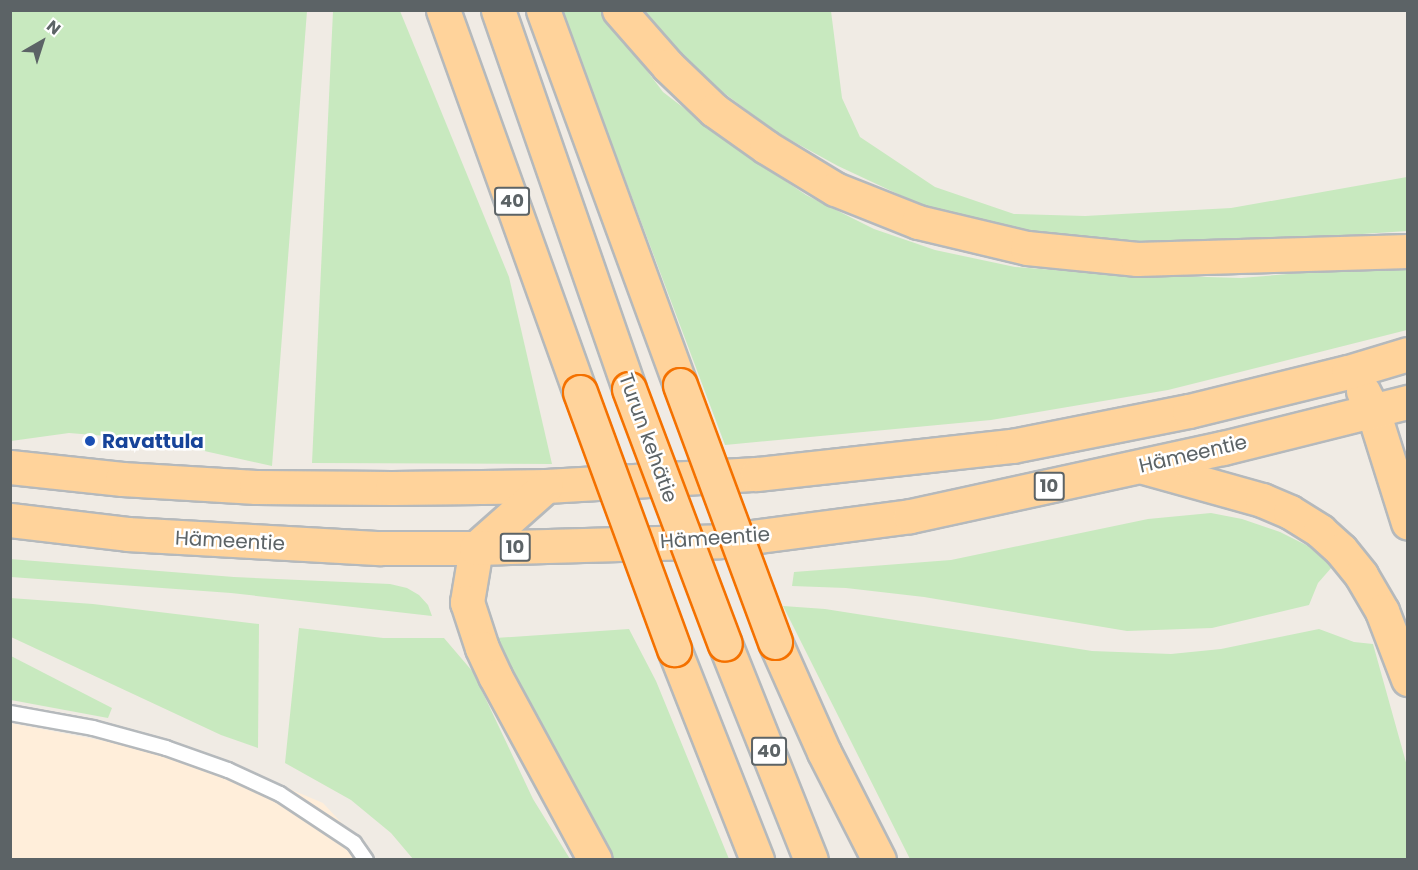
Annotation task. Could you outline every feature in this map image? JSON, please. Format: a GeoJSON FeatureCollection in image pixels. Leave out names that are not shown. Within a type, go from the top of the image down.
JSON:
{"type":"FeatureCollection","features":[{"type":"Feature","properties":{"kind":"highway","name":"40"},"geometry":{"type":"LineString","coordinates":[[443,10],[674,649],[757,860]]}},
{"type":"Feature","properties":{"kind":"highway","name":"Turun kehätie"},"geometry":{"type":"LineString","coordinates":[[498,10],[629,389],[725,644],[812,860]]}},
{"type":"Feature","properties":{"kind":"highway"},"geometry":{"type":"LineString","coordinates":[[543,10],[775,642],[824,752],[879,860]]}},
{"type":"Feature","properties":{"kind":"highway"},"geometry":{"type":"LineString","coordinates":[[619,10],[668,66],[714,110],[766,147],[835,189],[918,222],[1027,248],[1137,259],[1407,251]]}},
{"type":"Feature","properties":{"kind":"highway","name":"10"},"geometry":{"type":"LineString","coordinates":[[10,467],[122,479],[256,487],[546,486],[757,474],[1012,446],[1189,411],[1348,372],[1407,354]]}},
{"type":"Feature","properties":{"kind":"highway"},"geometry":{"type":"LineString","coordinates":[[1348,372],[1363,391],[1373,411],[1407,523]]}},
{"type":"Feature","properties":{"kind":"highway","name":"Hämeentie"},"geometry":{"type":"LineString","coordinates":[[10,520],[127,534],[308,545],[476,548],[721,541],[910,516],[1140,466],[1407,402]]}},
{"type":"Feature","properties":{"kind":"highway"},"geometry":{"type":"LineString","coordinates":[[1140,466],[1262,500],[1290,512],[1320,531],[1341,550],[1361,575],[1382,610],[1407,679]]}},
{"type":"Feature","properties":{"kind":"highway"},"geometry":{"type":"LineString","coordinates":[[546,486],[476,548],[467,602],[482,648],[530,743],[595,860]]}},
{"type":"Feature","properties":{"kind":"lane"},"geometry":{"type":"LineString","coordinates":[[10,713],[93,728],[166,748],[228,770],[280,794],[354,843],[366,860]]}},
{"type":"Feature","properties":{"kind":"shaded area"},"geometry":{"type":"Polygon","coordinates":[[[10,723],[235,766],[323,803],[375,859],[11,859],[10,723]]]}},
{"type":"Feature","properties":{"kind":"green space"},"geometry":{"type":"Polygon","coordinates":[[[10,11],[307,11],[272,466],[155,440],[69,433],[11,441],[10,11]]]}},
{"type":"Feature","properties":{"kind":"green space"},"geometry":{"type":"Polygon","coordinates":[[[333,11],[400,11],[509,277],[552,464],[312,463],[333,11]]]}},
{"type":"Feature","properties":{"kind":"green space"},"geometry":{"type":"Polygon","coordinates":[[[562,11],[602,11],[663,92],[732,145],[806,195],[874,229],[935,250],[1015,267],[1105,274],[1241,278],[1407,264],[1407,330],[1168,390],[991,420],[725,445],[562,11]]]}},
{"type":"Feature","properties":{"kind":"green space"},"geometry":{"type":"Polygon","coordinates":[[[645,11],[831,11],[842,98],[860,137],[935,187],[1014,214],[1085,216],[1231,208],[1407,177],[1407,231],[1230,243],[1095,244],[1012,233],[930,209],[838,166],[776,132],[712,84],[665,36],[645,11]]]}},
{"type":"Feature","properties":{"kind":"green space"},"geometry":{"type":"Polygon","coordinates":[[[1211,513],[1242,519],[1280,532],[1308,546],[1332,567],[1318,583],[1309,605],[1212,628],[1127,631],[924,597],[846,588],[792,586],[794,572],[951,560],[1148,519],[1211,513]]]}},
{"type":"Feature","properties":{"kind":"green space"},"geometry":{"type":"Polygon","coordinates":[[[10,559],[234,577],[390,584],[407,588],[419,595],[428,605],[432,616],[231,593],[11,577],[10,559]]]}},
{"type":"Feature","properties":{"kind":"green space"},"geometry":{"type":"Polygon","coordinates":[[[10,598],[93,604],[259,624],[258,748],[221,735],[11,637],[10,598]]]}},
{"type":"Feature","properties":{"kind":"green space"},"geometry":{"type":"Polygon","coordinates":[[[783,606],[825,609],[1092,651],[1171,654],[1221,649],[1319,629],[1354,642],[1373,644],[1407,766],[1407,859],[910,859],[783,606]]]}},
{"type":"Feature","properties":{"kind":"green space"},"geometry":{"type":"Polygon","coordinates":[[[299,628],[383,638],[444,638],[473,672],[533,799],[570,859],[413,859],[391,833],[351,800],[285,763],[299,628]]]}},
{"type":"Feature","properties":{"kind":"green space"},"geometry":{"type":"Polygon","coordinates":[[[629,629],[656,681],[729,859],[614,859],[523,694],[502,664],[495,638],[629,629]]]}},
{"type":"Feature","properties":{"kind":"green space"},"geometry":{"type":"Polygon","coordinates":[[[11,656],[112,708],[108,718],[11,700],[11,656]]]}},
{"type":"Feature","properties":{"kind":"place","name":"Ravattula"},"geometry":{"type":"Point","coordinates":[90,441]}}]}
